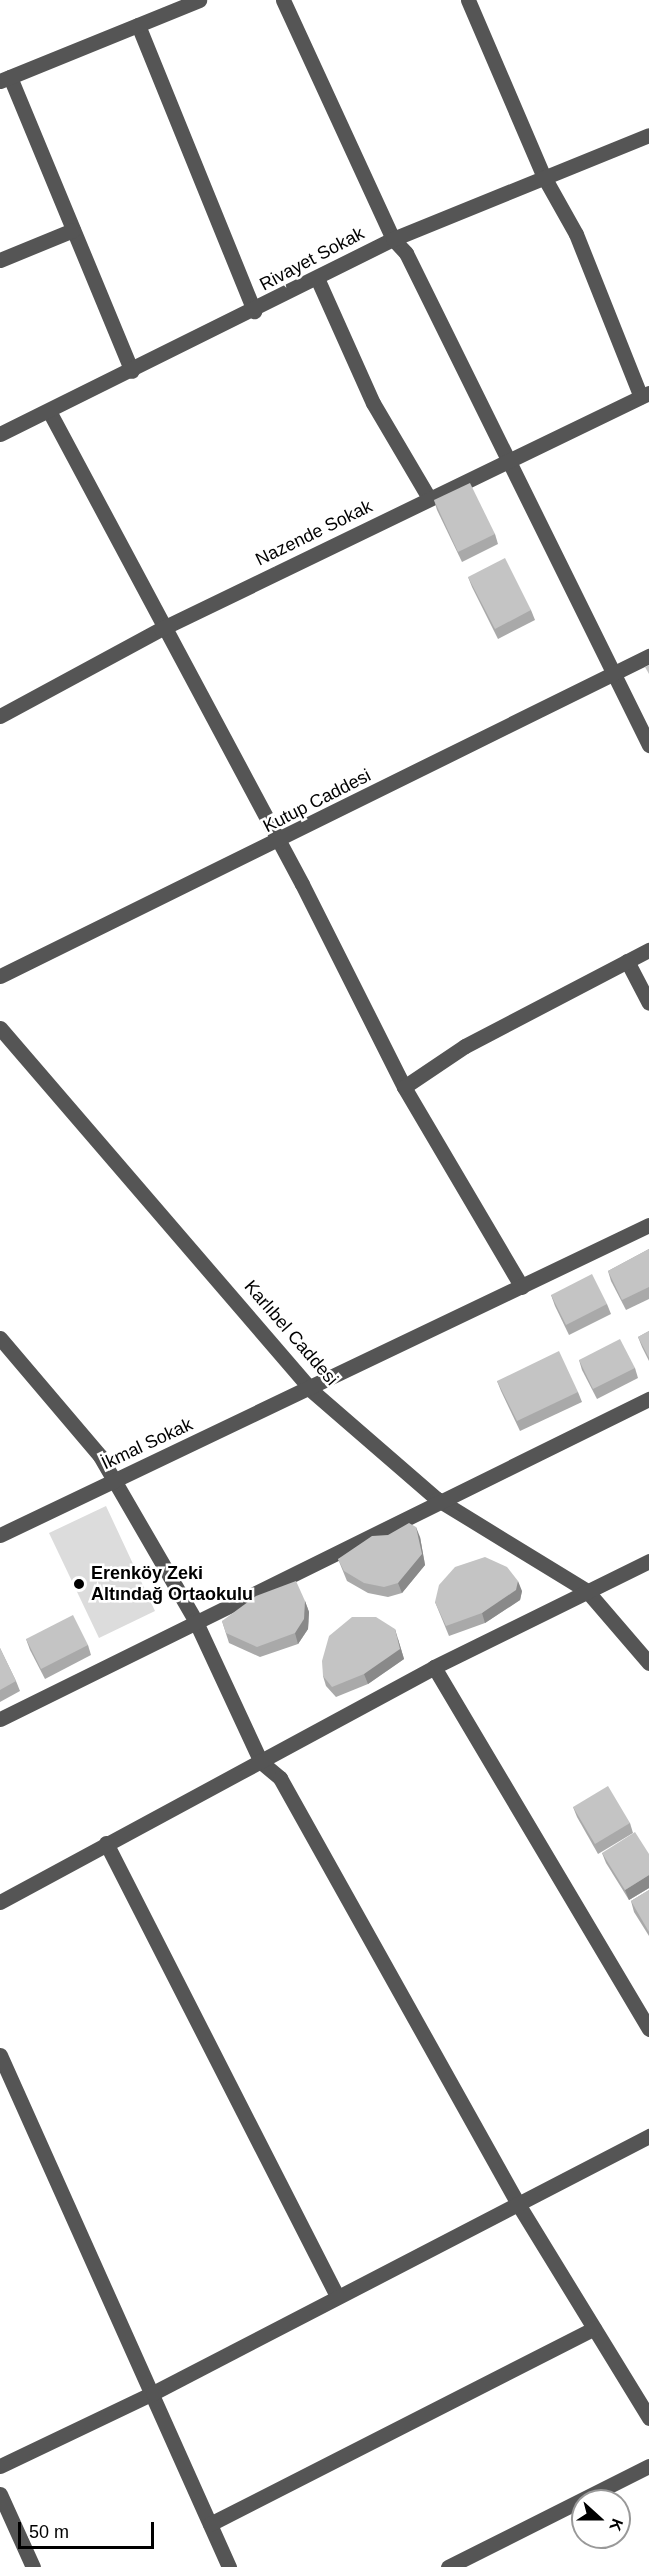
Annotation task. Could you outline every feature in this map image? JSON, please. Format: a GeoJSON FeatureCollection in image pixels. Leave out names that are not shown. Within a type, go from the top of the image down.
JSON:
{"type":"FeatureCollection","features":[{"type":"Feature","properties":{"kind":"street"},"geometry":{"type":"LineString","coordinates":[[132,372],[74,230],[5,79],[199,0]]}},
{"type":"Feature","properties":{"kind":"street"},"geometry":{"type":"LineString","coordinates":[[283,0],[393,239],[406,253],[649,745]]}},
{"type":"Feature","properties":{"kind":"street"},"geometry":{"type":"LineString","coordinates":[[468,0],[544,177],[576,234],[645,395]]}},
{"type":"Feature","properties":{"kind":"street"},"geometry":{"type":"LineString","coordinates":[[138,25],[254,311]]}},
{"type":"Feature","properties":{"kind":"street","name":"Rivayet Sokak"},"geometry":{"type":"LineString","coordinates":[[0,434],[132,372],[393,239],[649,135]]}},
{"type":"Feature","properties":{"kind":"street"},"geometry":{"type":"LineString","coordinates":[[0,260],[74,230]]}},
{"type":"Feature","properties":{"kind":"street"},"geometry":{"type":"LineString","coordinates":[[317,278],[373,403],[429,498]]}},
{"type":"Feature","properties":{"kind":"street","name":"Nazende Sokak"},"geometry":{"type":"LineString","coordinates":[[0,716],[161,629],[507,458],[645,395]]}},
{"type":"Feature","properties":{"kind":"street"},"geometry":{"type":"LineString","coordinates":[[49,411],[161,629],[279,842],[404,1087],[522,1287]]}},
{"type":"Feature","properties":{"kind":"street","name":"Kutup Caddesi"},"geometry":{"type":"LineString","coordinates":[[0,976],[279,842],[649,656]]}},
{"type":"Feature","properties":{"kind":"street"},"geometry":{"type":"LineString","coordinates":[[404,1087],[465,1046],[649,950]]}},
{"type":"Feature","properties":{"kind":"street"},"geometry":{"type":"LineString","coordinates":[[627,961],[649,1004]]}},
{"type":"Feature","properties":{"kind":"street","name":"Karlıbel Caddesi"},"geometry":{"type":"LineString","coordinates":[[0,1028],[311,1390],[438,1499],[587,1592],[649,1664]]}},
{"type":"Feature","properties":{"kind":"street","name":"İkmal Sokak"},"geometry":{"type":"LineString","coordinates":[[0,1534],[311,1390],[649,1225]]}},
{"type":"Feature","properties":{"kind":"street"},"geometry":{"type":"LineString","coordinates":[[0,1338],[100,1456],[195,1620],[261,1762],[280,1778],[518,2204],[649,2418]]}},
{"type":"Feature","properties":{"kind":"street"},"geometry":{"type":"LineString","coordinates":[[0,1719],[438,1499],[649,1399]]}},
{"type":"Feature","properties":{"kind":"street"},"geometry":{"type":"LineString","coordinates":[[0,1902],[434,1666],[649,1561]]}},
{"type":"Feature","properties":{"kind":"street"},"geometry":{"type":"LineString","coordinates":[[434,1666],[649,2029]]}},
{"type":"Feature","properties":{"kind":"street"},"geometry":{"type":"LineString","coordinates":[[106,1843],[337,2296]]}},
{"type":"Feature","properties":{"kind":"street"},"geometry":{"type":"LineString","coordinates":[[0,2055],[153,2392],[229,2567]]}},
{"type":"Feature","properties":{"kind":"street"},"geometry":{"type":"LineString","coordinates":[[0,2466],[153,2392],[649,2136]]}},
{"type":"Feature","properties":{"kind":"street"},"geometry":{"type":"LineString","coordinates":[[210,2524],[594,2328]]}},
{"type":"Feature","properties":{"kind":"street"},"geometry":{"type":"LineString","coordinates":[[448,2567],[649,2466]]}},
{"type":"Feature","properties":{"kind":"street"},"geometry":{"type":"LineString","coordinates":[[0,2494],[33,2567]]}},
{"type":"Feature","properties":{"kind":"shaded area"},"geometry":{"type":"Polygon","coordinates":[[[106,1506],[155,1611],[99,1638],[49,1533],[106,1506]]]}},
{"type":"Feature","properties":{"kind":"building"},"geometry":{"type":"Polygon","coordinates":[[[470,483],[495,534],[458,552],[434,500],[470,483]]]}},
{"type":"Feature","properties":{"kind":"building"},"geometry":{"type":"Polygon","coordinates":[[[505,558],[531,610],[495,629],[468,577],[505,558]]]}},
{"type":"Feature","properties":{"kind":"building"},"geometry":{"type":"Polygon","coordinates":[[[649,1249],[649,1287],[622,1300],[608,1271],[649,1249]]]}},
{"type":"Feature","properties":{"kind":"building"},"geometry":{"type":"Polygon","coordinates":[[[592,1274],[607,1304],[566,1325],[551,1295],[592,1274]]]}},
{"type":"Feature","properties":{"kind":"building"},"geometry":{"type":"Polygon","coordinates":[[[649,1331],[649,1358],[638,1337],[649,1331]]]}},
{"type":"Feature","properties":{"kind":"building"},"geometry":{"type":"Polygon","coordinates":[[[620,1339],[635,1368],[593,1389],[579,1360],[620,1339]]]}},
{"type":"Feature","properties":{"kind":"building"},"geometry":{"type":"Polygon","coordinates":[[[559,1351],[578,1392],[517,1421],[497,1381],[559,1351]]]}},
{"type":"Feature","properties":{"kind":"building"},"geometry":{"type":"Polygon","coordinates":[[[409,1523],[416,1527],[422,1554],[398,1583],[384,1587],[364,1583],[344,1571],[338,1559],[372,1536],[388,1535],[409,1523]]]}},
{"type":"Feature","properties":{"kind":"building"},"geometry":{"type":"Polygon","coordinates":[[[485,1557],[507,1567],[518,1581],[516,1590],[482,1613],[446,1626],[435,1602],[439,1585],[455,1567],[485,1557]]]}},
{"type":"Feature","properties":{"kind":"building"},"geometry":{"type":"Polygon","coordinates":[[[296,1581],[305,1601],[304,1619],[295,1633],[257,1647],[226,1633],[222,1621],[256,1596],[296,1581]]]}},
{"type":"Feature","properties":{"kind":"building"},"geometry":{"type":"Polygon","coordinates":[[[73,1615],[88,1645],[41,1669],[26,1639],[73,1615]]]}},
{"type":"Feature","properties":{"kind":"building"},"geometry":{"type":"Polygon","coordinates":[[[352,1617],[376,1617],[395,1629],[400,1649],[364,1674],[332,1687],[323,1676],[322,1661],[329,1636],[352,1617]]]}},
{"type":"Feature","properties":{"kind":"building"},"geometry":{"type":"Polygon","coordinates":[[[0,1648],[16,1681],[0,1690],[0,1648]]]}},
{"type":"Feature","properties":{"kind":"building"},"geometry":{"type":"Polygon","coordinates":[[[608,1786],[630,1823],[595,1844],[573,1807],[608,1786]]]}},
{"type":"Feature","properties":{"kind":"building"},"geometry":{"type":"Polygon","coordinates":[[[635,1832],[649,1854],[649,1875],[625,1890],[602,1853],[635,1832]]]}},
{"type":"Feature","properties":{"kind":"building"},"geometry":{"type":"Polygon","coordinates":[[[649,1890],[649,1932],[631,1901],[649,1890]]]}},
{"type":"Feature","properties":{"kind":"place","name":"Erenköy Zeki Altındağ Ortaokulu"},"geometry":{"type":"Point","coordinates":[79,1584]}}]}
